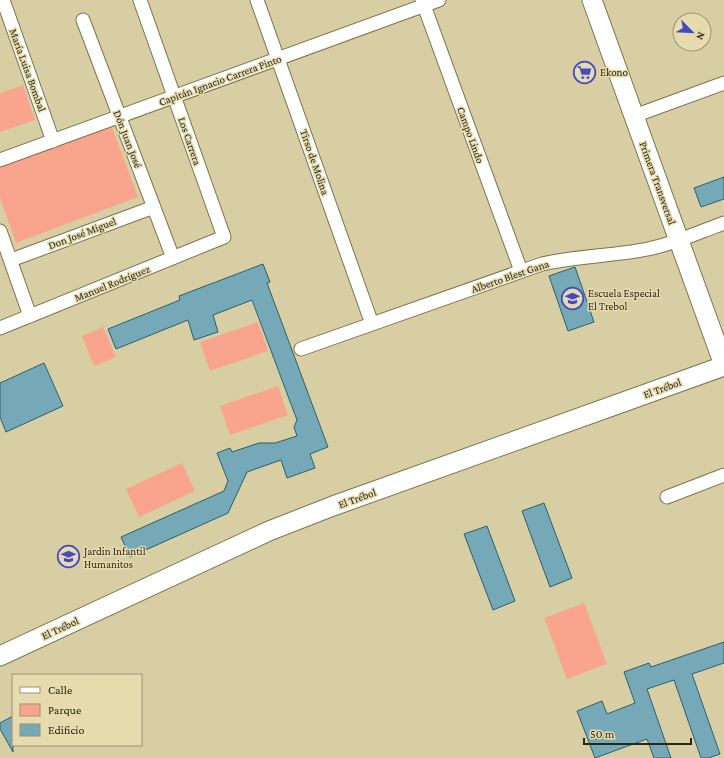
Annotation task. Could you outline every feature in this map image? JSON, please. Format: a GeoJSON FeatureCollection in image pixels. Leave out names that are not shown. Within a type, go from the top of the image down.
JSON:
{"type":"FeatureCollection","features":[{"type":"Feature","properties":{"kind":"main road","name":"Primera Transversal"},"geometry":{"type":"LineString","coordinates":[[592,0],[724,366]]}},
{"type":"Feature","properties":{"kind":"main road","name":"El Trébol"},"geometry":{"type":"LineString","coordinates":[[1,652],[275,529],[333,506],[724,366]]}},
{"type":"Feature","properties":{"kind":"street","name":"María Luisa Bombal"},"geometry":{"type":"LineString","coordinates":[[2,0],[52,141]]}},
{"type":"Feature","properties":{"kind":"street","name":"Los Carrera"},"geometry":{"type":"LineString","coordinates":[[140,0],[224,237]]}},
{"type":"Feature","properties":{"kind":"street","name":"Tirso de Molina"},"geometry":{"type":"LineString","coordinates":[[257,0],[372,324]]}},
{"type":"Feature","properties":{"kind":"street","name":"Capitán Ignacio Carrera Pinto"},"geometry":{"type":"LineString","coordinates":[[0,160],[278,59],[423,3],[439,0]]}},
{"type":"Feature","properties":{"kind":"street","name":"Campo Lindo"},"geometry":{"type":"LineString","coordinates":[[423,3],[521,271]]}},
{"type":"Feature","properties":{"kind":"street","name":"Dón Juan José"},"geometry":{"type":"LineString","coordinates":[[82,20],[173,258]]}},
{"type":"Feature","properties":{"kind":"street"},"geometry":{"type":"LineString","coordinates":[[634,116],[724,84]]}},
{"type":"Feature","properties":{"kind":"street","name":"Don José Miguel"},"geometry":{"type":"LineString","coordinates":[[11,260],[154,207]]}},
{"type":"Feature","properties":{"kind":"street","name":"Alberto Blest Gana"},"geometry":{"type":"LineString","coordinates":[[301,349],[521,271],[554,261],[644,250],[662,246],[724,223]]}},
{"type":"Feature","properties":{"kind":"street"},"geometry":{"type":"LineString","coordinates":[[0,231],[30,316]]}},
{"type":"Feature","properties":{"kind":"street","name":"Manuel Rodríguez"},"geometry":{"type":"LineString","coordinates":[[0,328],[224,237]]}},
{"type":"Feature","properties":{"kind":"street"},"geometry":{"type":"LineString","coordinates":[[667,497],[724,475]]}},
{"type":"Feature","properties":{"kind":"green space"},"geometry":{"type":"Polygon","coordinates":[[[23,85],[35,120],[0,132],[0,93],[23,85]]]}},
{"type":"Feature","properties":{"kind":"green space"},"geometry":{"type":"Polygon","coordinates":[[[111,125],[138,197],[16,243],[0,198],[0,167],[111,125]]]}},
{"type":"Feature","properties":{"kind":"green space"},"geometry":{"type":"Polygon","coordinates":[[[258,322],[268,351],[210,371],[200,342],[258,322]]]}},
{"type":"Feature","properties":{"kind":"green space"},"geometry":{"type":"Polygon","coordinates":[[[103,327],[116,357],[94,366],[82,336],[103,327]]]}},
{"type":"Feature","properties":{"kind":"green space"},"geometry":{"type":"Polygon","coordinates":[[[278,386],[288,415],[230,435],[220,406],[278,386]]]}},
{"type":"Feature","properties":{"kind":"green space"},"geometry":{"type":"Polygon","coordinates":[[[182,463],[195,491],[139,517],[126,489],[182,463]]]}},
{"type":"Feature","properties":{"kind":"green space"},"geometry":{"type":"Polygon","coordinates":[[[584,603],[607,664],[567,679],[544,618],[584,603]]]}},
{"type":"Feature","properties":{"kind":"building"},"geometry":{"type":"Polygon","coordinates":[[[724,177],[724,199],[701,207],[694,188],[724,177]]]}},
{"type":"Feature","properties":{"kind":"building"},"geometry":{"type":"Polygon","coordinates":[[[263,264],[270,282],[267,283],[328,447],[310,454],[315,468],[287,478],[281,460],[247,472],[228,513],[130,557],[121,537],[224,491],[228,481],[217,453],[230,448],[232,452],[259,443],[275,443],[297,436],[294,427],[297,420],[252,300],[213,315],[218,332],[194,340],[188,320],[116,349],[108,329],[180,300],[179,296],[263,264]]]}},
{"type":"Feature","properties":{"kind":"building","name":"Escuela Especial El Trebol"},"geometry":{"type":"Polygon","coordinates":[[[575,267],[594,322],[568,331],[549,276],[575,267]]]}},
{"type":"Feature","properties":{"kind":"building"},"geometry":{"type":"Polygon","coordinates":[[[44,363],[63,406],[6,432],[0,417],[0,383],[44,363]]]}},
{"type":"Feature","properties":{"kind":"building"},"geometry":{"type":"Polygon","coordinates":[[[544,503],[572,578],[550,587],[522,511],[544,503]]]}},
{"type":"Feature","properties":{"kind":"building"},"geometry":{"type":"Polygon","coordinates":[[[487,526],[515,601],[493,610],[464,534],[487,526]]]}},
{"type":"Feature","properties":{"kind":"building"},"geometry":{"type":"Polygon","coordinates":[[[724,642],[724,663],[692,674],[720,754],[708,758],[701,758],[674,680],[647,689],[671,758],[654,758],[647,739],[595,758],[577,711],[602,701],[607,714],[635,703],[624,672],[649,663],[651,667],[724,642]]]}},
{"type":"Feature","properties":{"kind":"building"},"geometry":{"type":"Polygon","coordinates":[[[12,717],[13,752],[0,729],[0,723],[12,717]]]}},
{"type":"Feature","properties":{"kind":"place","name":"Ekono"},"geometry":{"type":"Point","coordinates":[585,72]}},
{"type":"Feature","properties":{"kind":"place","name":"Escuela Especial El Trebol"},"geometry":{"type":"Point","coordinates":[572,299]}},
{"type":"Feature","properties":{"kind":"place","name":"Jardin Infantil Humanitos"},"geometry":{"type":"Point","coordinates":[69,557]}}]}
